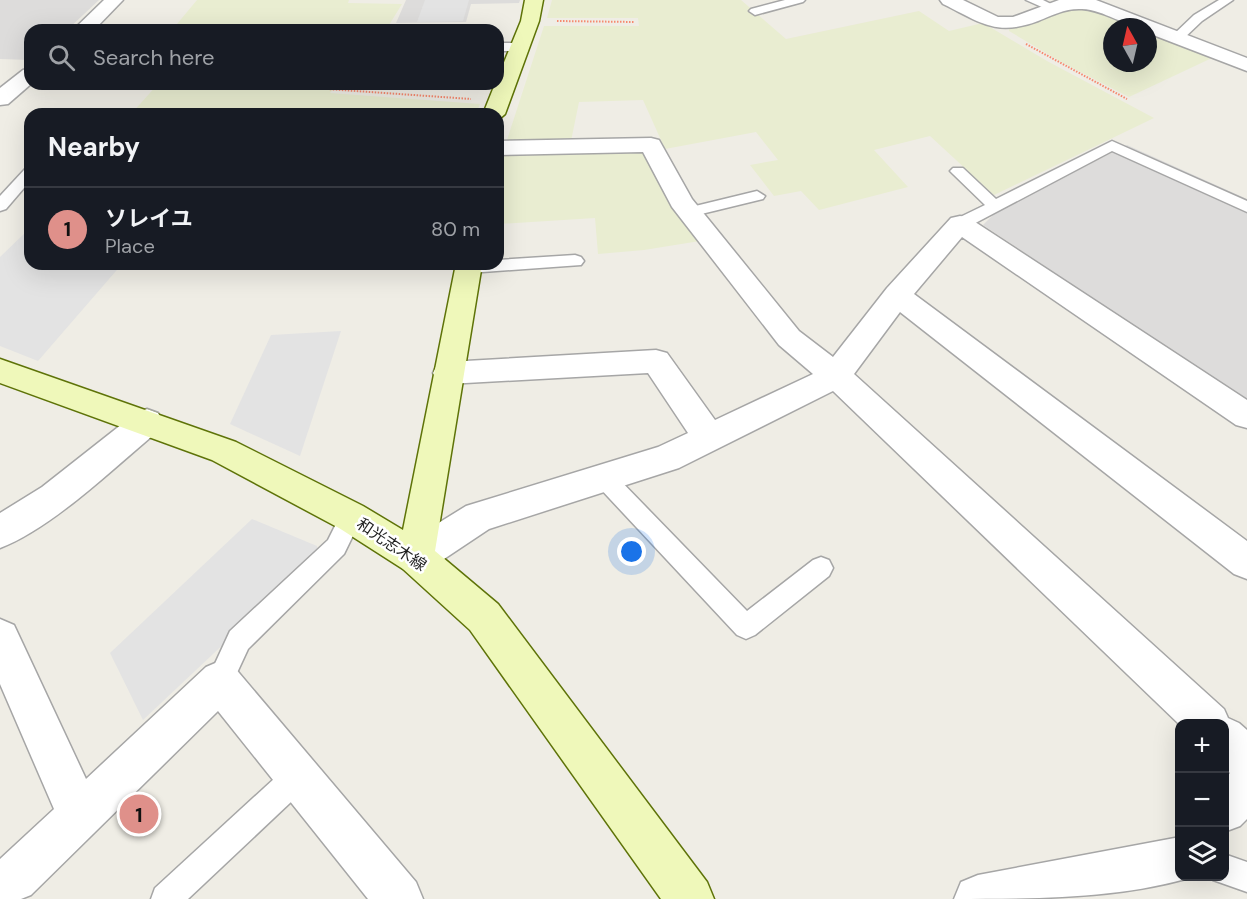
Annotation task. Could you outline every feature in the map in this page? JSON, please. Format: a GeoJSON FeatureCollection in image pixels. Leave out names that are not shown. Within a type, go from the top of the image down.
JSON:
{"type":"FeatureCollection","features":[{"type":"Feature","properties":{"kind":"main road"},"geometry":{"type":"LineString","coordinates":[[504,86],[530,21],[534,0]]}},
{"type":"Feature","properties":{"kind":"main road"},"geometry":{"type":"LineString","coordinates":[[496,107],[502,90]]}},
{"type":"Feature","properties":{"kind":"main road"},"geometry":{"type":"LineString","coordinates":[[416,557],[468,270]]}},
{"type":"Feature","properties":{"kind":"main road","name":"和光志木線"},"geometry":{"type":"LineString","coordinates":[[0,370],[24,381],[147,422],[224,452],[351,517],[416,557],[484,617],[690,899]]}},
{"type":"Feature","properties":{"kind":"street"},"geometry":{"type":"LineString","coordinates":[[89,24],[114,0]]}},
{"type":"Feature","properties":{"kind":"street"},"geometry":{"type":"LineString","coordinates":[[950,0],[994,22],[1015,23],[1068,3],[1093,2],[1177,38],[1245,61]]}},
{"type":"Feature","properties":{"kind":"street"},"geometry":{"type":"LineString","coordinates":[[1,98],[24,79]]}},
{"type":"Feature","properties":{"kind":"street"},"geometry":{"type":"LineString","coordinates":[[504,148],[651,145],[681,202],[789,338],[836,376],[1205,719]]}},
{"type":"Feature","properties":{"kind":"street"},"geometry":{"type":"LineString","coordinates":[[416,557],[478,517],[667,458],[836,376],[897,295],[960,224],[1247,416]]}},
{"type":"Feature","properties":{"kind":"street"},"geometry":{"type":"LineString","coordinates":[[897,295],[1247,562]]}},
{"type":"Feature","properties":{"kind":"street"},"geometry":{"type":"LineString","coordinates":[[448,373],[656,361],[709,438]]}},
{"type":"Feature","properties":{"kind":"street"},"geometry":{"type":"LineString","coordinates":[[0,532],[54,497],[147,422]]}},
{"type":"Feature","properties":{"kind":"street"},"geometry":{"type":"LineString","coordinates":[[0,638],[79,815]]}},
{"type":"Feature","properties":{"kind":"street"},"geometry":{"type":"LineString","coordinates":[[0,884],[14,878],[220,681],[399,899]]}},
{"type":"Feature","properties":{"kind":"street"},"geometry":{"type":"LineString","coordinates":[[1229,743],[1247,759]]}},
{"type":"Feature","properties":{"kind":"street"},"geometry":{"type":"LineString","coordinates":[[1229,805],[1247,788]]}},
{"type":"Feature","properties":{"kind":"street"},"geometry":{"type":"LineString","coordinates":[[978,899],[1175,862]]}},
{"type":"Feature","properties":{"kind":"lane"},"geometry":{"type":"LineString","coordinates":[[755,11],[799,0]]}},
{"type":"Feature","properties":{"kind":"lane"},"geometry":{"type":"LineString","coordinates":[[1032,0],[1053,8]]}},
{"type":"Feature","properties":{"kind":"lane"},"geometry":{"type":"LineString","coordinates":[[1177,38],[1198,18],[1227,0]]}},
{"type":"Feature","properties":{"kind":"lane"},"geometry":{"type":"LineString","coordinates":[[504,46],[519,46]]}},
{"type":"Feature","properties":{"kind":"lane"},"geometry":{"type":"LineString","coordinates":[[960,224],[1112,145],[1247,207]]}},
{"type":"Feature","properties":{"kind":"lane"},"geometry":{"type":"LineString","coordinates":[[958,171],[995,206]]}},
{"type":"Feature","properties":{"kind":"lane"},"geometry":{"type":"LineString","coordinates":[[0,206],[24,179]]}},
{"type":"Feature","properties":{"kind":"lane"},"geometry":{"type":"LineString","coordinates":[[689,212],[758,195]]}},
{"type":"Feature","properties":{"kind":"lane"},"geometry":{"type":"LineString","coordinates":[[504,264],[575,261]]}},
{"type":"Feature","properties":{"kind":"lane"},"geometry":{"type":"LineString","coordinates":[[604,478],[746,627],[821,568]]}},
{"type":"Feature","properties":{"kind":"lane"},"geometry":{"type":"LineString","coordinates":[[220,681],[239,640],[336,548],[351,517]]}},
{"type":"Feature","properties":{"kind":"lane"},"geometry":{"type":"LineString","coordinates":[[166,899],[298,776]]}},
{"type":"Feature","properties":{"kind":"lane"},"geometry":{"type":"LineString","coordinates":[[1229,870],[1247,877]]}},
{"type":"Feature","properties":{"kind":"path"},"geometry":{"type":"LineString","coordinates":[[530,21],[634,22]]}},
{"type":"Feature","properties":{"kind":"path"},"geometry":{"type":"LineString","coordinates":[[994,22],[997,28],[1007,34],[1127,99]]}},
{"type":"Feature","properties":{"kind":"path"},"geometry":{"type":"LineString","coordinates":[[318,90],[496,107]]}},
{"type":"Feature","properties":{"kind":"shaded area"},"geometry":{"type":"Polygon","coordinates":[[[0,0],[99,0],[73,24],[24,24],[24,60],[0,59],[0,0]]]}},
{"type":"Feature","properties":{"kind":"shaded area"},"geometry":{"type":"Polygon","coordinates":[[[406,0],[520,0],[519,3],[471,4],[466,22],[396,23],[406,0]]]}},
{"type":"Feature","properties":{"kind":"shaded area"},"geometry":{"type":"Polygon","coordinates":[[[425,0],[469,0],[463,21],[417,22],[425,0]]]}},
{"type":"Feature","properties":{"kind":"shaded area"},"geometry":{"type":"Polygon","coordinates":[[[1127,145],[1247,199],[1247,401],[983,225],[996,212],[1127,145]]]}},
{"type":"Feature","properties":{"kind":"shaded area"},"geometry":{"type":"Polygon","coordinates":[[[24,234],[24,270],[117,270],[38,361],[0,346],[0,257],[24,234]]]}},
{"type":"Feature","properties":{"kind":"shaded area"},"geometry":{"type":"Polygon","coordinates":[[[341,331],[300,456],[230,424],[271,335],[341,331]]]}},
{"type":"Feature","properties":{"kind":"shaded area"},"geometry":{"type":"Polygon","coordinates":[[[252,519],[317,546],[318,555],[143,720],[110,653],[252,519]]]}},
{"type":"Feature","properties":{"kind":"green space"},"geometry":{"type":"Polygon","coordinates":[[[197,0],[349,0],[348,3],[402,4],[390,24],[177,24],[197,0]]]}},
{"type":"Feature","properties":{"kind":"green space"},"geometry":{"type":"Polygon","coordinates":[[[552,0],[741,0],[786,39],[919,11],[949,31],[983,23],[1047,61],[1154,118],[994,195],[930,136],[874,150],[908,187],[819,210],[801,191],[774,196],[750,165],[778,160],[756,132],[665,149],[643,100],[579,102],[571,141],[506,143],[544,26],[639,26],[638,18],[547,18],[552,0]]]}},
{"type":"Feature","properties":{"kind":"green space"},"geometry":{"type":"Polygon","coordinates":[[[1073,6],[1090,6],[1119,18],[1103,18],[1103,72],[1157,72],[1157,34],[1214,57],[1129,97],[1063,63],[1009,31],[1009,26],[1037,22],[1073,6]]]}},
{"type":"Feature","properties":{"kind":"green space"},"geometry":{"type":"Polygon","coordinates":[[[153,90],[333,90],[330,93],[480,104],[478,108],[136,108],[153,90]]]}},
{"type":"Feature","properties":{"kind":"green space"},"geometry":{"type":"Polygon","coordinates":[[[648,151],[706,240],[644,250],[598,254],[595,218],[504,224],[504,153],[648,151]]]}},
{"type":"Feature","properties":{"kind":"place","name":"ソレイユ"},"geometry":{"type":"Point","coordinates":[139,814]}}]}
